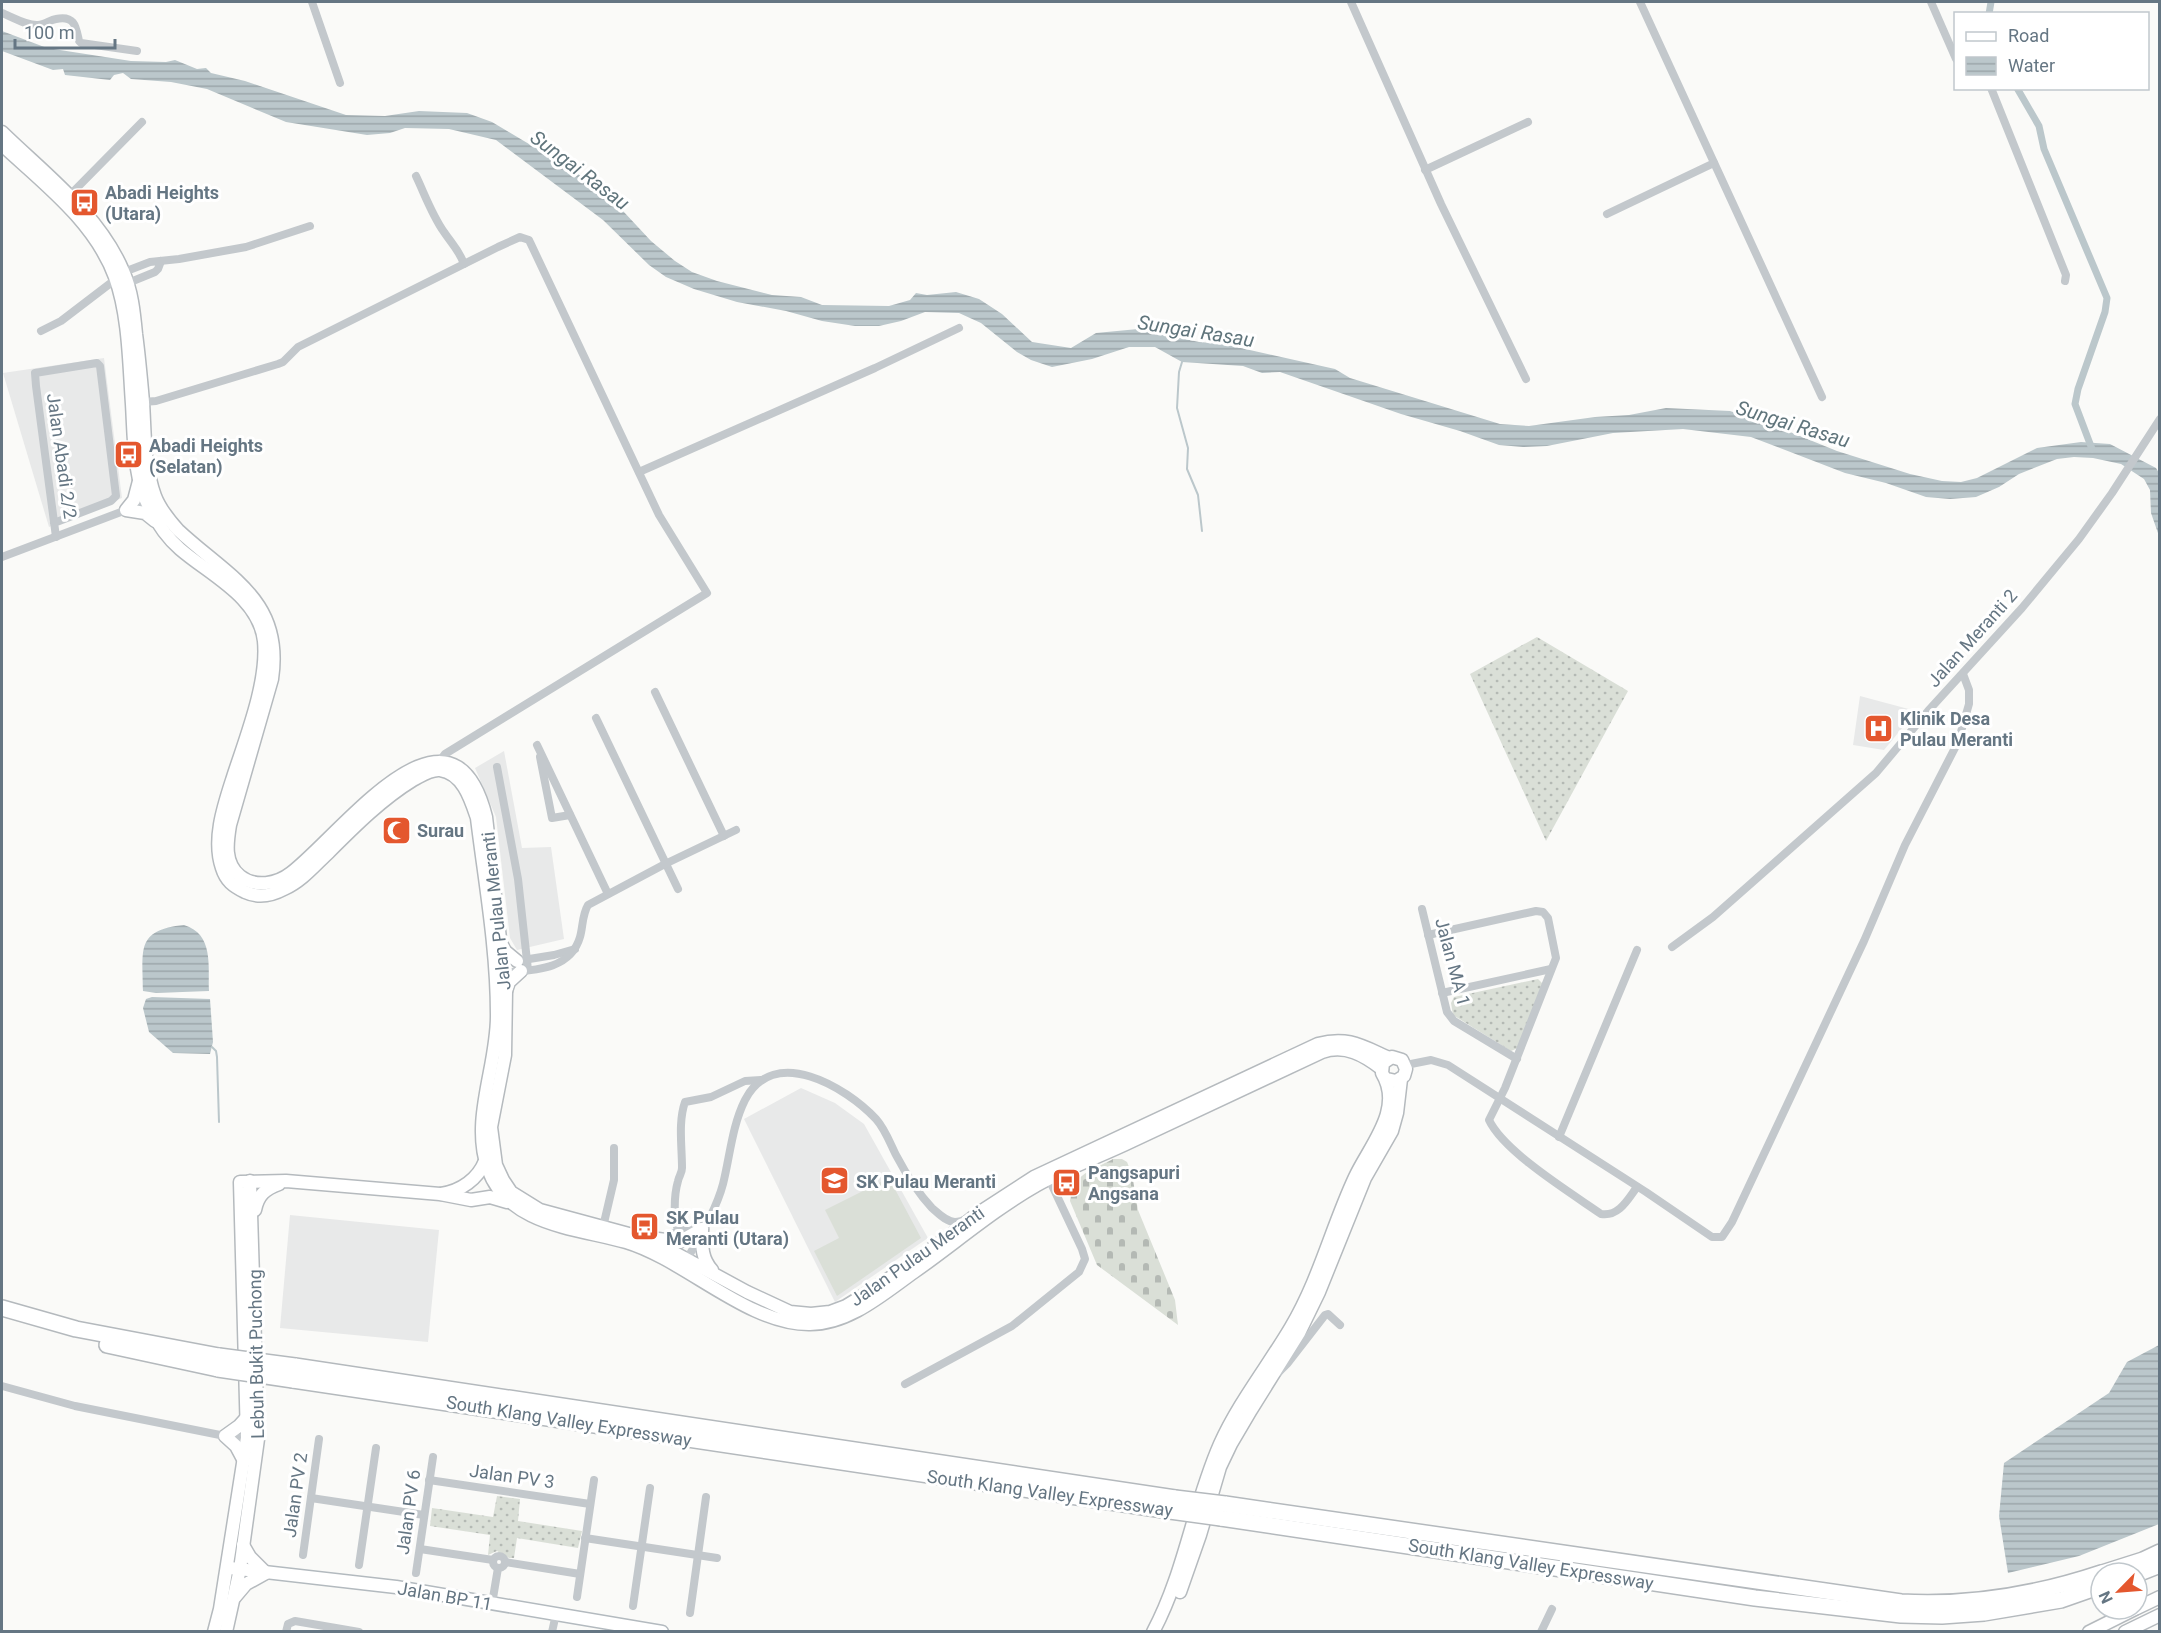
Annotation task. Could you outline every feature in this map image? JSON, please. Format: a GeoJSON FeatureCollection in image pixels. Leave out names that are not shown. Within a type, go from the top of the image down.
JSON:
{"type":"FeatureCollection","features":[{"type":"Feature","properties":{"kind":"highway","name":"South Klang Valley Expressway"},"geometry":{"type":"LineString","coordinates":[[2,1308],[76,1329],[218,1362]]}},
{"type":"Feature","properties":{"kind":"highway","name":"South Klang Valley Expressway"},"geometry":{"type":"LineString","coordinates":[[2,1318],[76,1338],[218,1362],[1172,1505],[1901,1602],[1941,1604],[1981,1601],[2060,1587],[2089,1577]]}},
{"type":"Feature","properties":{"kind":"highway","name":"South Klang Valley Expressway"},"geometry":{"type":"LineString","coordinates":[[1223,1511],[1755,1598],[1901,1615],[1942,1616],[1984,1613],[2061,1600],[2089,1590]]}},
{"type":"Feature","properties":{"kind":"highway","name":"South Klang Valley Expressway"},"geometry":{"type":"LineString","coordinates":[[2140,1561],[2160,1552]]}},
{"type":"Feature","properties":{"kind":"main road","name":"Jalan Pulau Meranti"},"geometry":{"type":"LineString","coordinates":[[2,132],[69,196],[101,231],[122,278],[135,321],[151,500],[178,530],[238,581],[253,597],[266,616],[273,636],[275,659],[273,679],[229,832],[228,852],[230,862],[237,873],[246,880],[257,883],[268,883],[291,873],[381,790],[416,766],[429,762],[445,761],[459,767],[481,798],[486,817],[501,944],[495,1054],[482,1128],[485,1161],[494,1185],[511,1204],[521,1211],[554,1224],[636,1245],[716,1275],[790,1312],[812,1314],[830,1312],[846,1306],[877,1287],[977,1214],[1034,1177],[1318,1044],[1342,1040],[1358,1043],[1389,1058]]}},
{"type":"Feature","properties":{"kind":"main road","name":"Jalan Pulau Meranti"},"geometry":{"type":"LineString","coordinates":[[2,145],[95,238],[122,278],[139,474],[151,500],[159,526],[181,549],[231,588],[247,604],[257,620],[263,637],[265,659],[263,679],[228,793],[219,833],[218,856],[222,871],[229,883],[257,896],[271,895],[285,889],[302,878],[387,798],[420,776],[432,771],[441,770],[449,773],[468,794],[477,818],[500,968],[506,992],[505,1055],[491,1127],[496,1165],[511,1192],[525,1202],[556,1215],[654,1239],[741,1303],[766,1315],[800,1324],[833,1322],[849,1315],[882,1294],[992,1215],[1049,1179],[1332,1048],[1347,1049],[1368,1058],[1384,1074]]}},
{"type":"Feature","properties":{"kind":"main road"},"geometry":{"type":"LineString","coordinates":[[126,510],[134,501],[138,490],[139,474]]}},
{"type":"Feature","properties":{"kind":"main road"},"geometry":{"type":"LineString","coordinates":[[126,510],[145,513],[159,526]]}},
{"type":"Feature","properties":{"kind":"main road"},"geometry":{"type":"LineString","coordinates":[[501,944],[505,951],[523,965],[509,982],[506,992]]}},
{"type":"Feature","properties":{"kind":"main road"},"geometry":{"type":"LineString","coordinates":[[1153,1632],[1167,1606],[1202,1491],[1222,1440],[1258,1378],[1292,1327],[1312,1287],[1356,1175],[1383,1127],[1390,1096],[1383,1062],[1389,1058],[1399,1058],[1406,1065],[1406,1073],[1401,1079],[1397,1113],[1392,1131],[1365,1178],[1299,1333],[1231,1444],[1220,1467],[1200,1535],[1173,1612],[1162,1632]]}},
{"type":"Feature","properties":{"kind":"main road"},"geometry":{"type":"LineString","coordinates":[[1384,1074],[1392,1081],[1401,1079]]}},
{"type":"Feature","properties":{"kind":"main road"},"geometry":{"type":"LineString","coordinates":[[440,1194],[453,1192],[469,1182],[481,1172],[485,1161]]}},
{"type":"Feature","properties":{"kind":"main road"},"geometry":{"type":"LineString","coordinates":[[245,1181],[286,1181],[440,1194],[471,1200],[490,1197],[511,1204]]}},
{"type":"Feature","properties":{"kind":"main road","name":"Lebuh Bukit Puchong"},"geometry":{"type":"LineString","coordinates":[[226,1632],[240,1569],[253,1439],[252,1222],[245,1181]]}},
{"type":"Feature","properties":{"kind":"main road","name":"Lebuh Bukit Puchong"},"geometry":{"type":"LineString","coordinates":[[214,1632],[220,1609],[244,1461],[253,1439],[248,1416],[245,1181]]}},
{"type":"Feature","properties":{"kind":"main road"},"geometry":{"type":"LineString","coordinates":[[252,1222],[257,1200],[262,1192],[286,1181]]}},
{"type":"Feature","properties":{"kind":"main road"},"geometry":{"type":"LineString","coordinates":[[654,1239],[679,1242],[704,1225]]}},
{"type":"Feature","properties":{"kind":"main road"},"geometry":{"type":"LineString","coordinates":[[704,1225],[704,1256],[706,1264],[716,1275]]}},
{"type":"Feature","properties":{"kind":"main road"},"geometry":{"type":"LineString","coordinates":[[244,1461],[236,1446],[225,1436],[248,1416]]}},
{"type":"Feature","properties":{"kind":"main road"},"geometry":{"type":"LineString","coordinates":[[234,1598],[246,1584],[266,1573],[250,1557],[243,1545]]}},
{"type":"Feature","properties":{"kind":"main road","name":"Jalan BP 11"},"geometry":{"type":"LineString","coordinates":[[226,1568],[396,1587],[662,1632]]}},
{"type":"Feature","properties":{"kind":"main road"},"geometry":{"type":"LineString","coordinates":[[2125,1632],[2160,1615]]}},
{"type":"Feature","properties":{"kind":"main road"},"geometry":{"type":"LineString","coordinates":[[2089,1632],[2111,1621]]}},
{"type":"Feature","properties":{"kind":"street"},"geometry":{"type":"LineString","coordinates":[[312,2],[340,83]]}},
{"type":"Feature","properties":{"kind":"street"},"geometry":{"type":"LineString","coordinates":[[1351,2],[1425,170],[1527,379]]}},
{"type":"Feature","properties":{"kind":"street"},"geometry":{"type":"LineString","coordinates":[[1641,2],[1822,398]]}},
{"type":"Feature","properties":{"kind":"street"},"geometry":{"type":"LineString","coordinates":[[1930,2],[1954,55]]}},
{"type":"Feature","properties":{"kind":"street"},"geometry":{"type":"LineString","coordinates":[[2,13],[36,25],[56,19],[65,19],[76,25],[81,43],[137,51]]}},
{"type":"Feature","properties":{"kind":"street"},"geometry":{"type":"LineString","coordinates":[[1992,90],[2066,275],[2065,280]]}},
{"type":"Feature","properties":{"kind":"street"},"geometry":{"type":"LineString","coordinates":[[69,196],[142,122]]}},
{"type":"Feature","properties":{"kind":"street"},"geometry":{"type":"LineString","coordinates":[[1425,170],[1528,122]]}},
{"type":"Feature","properties":{"kind":"street"},"geometry":{"type":"LineString","coordinates":[[1607,214],[1714,163]]}},
{"type":"Feature","properties":{"kind":"street"},"geometry":{"type":"LineString","coordinates":[[416,176],[434,214],[459,251],[464,264]]}},
{"type":"Feature","properties":{"kind":"street"},"geometry":{"type":"LineString","coordinates":[[41,331],[61,321],[122,278],[150,262],[246,247],[310,226]]}},
{"type":"Feature","properties":{"kind":"street"},"geometry":{"type":"LineString","coordinates":[[143,402],[179,395],[283,362],[298,347],[464,264],[520,237],[529,240],[669,533],[707,592],[444,754],[439,762]]}},
{"type":"Feature","properties":{"kind":"street"},"geometry":{"type":"LineString","coordinates":[[639,472],[875,368],[959,328]]}},
{"type":"Feature","properties":{"kind":"street","name":"Jalan Abadi 2/2"},"geometry":{"type":"LineString","coordinates":[[54,524],[111,501],[116,496],[99,364],[35,373],[54,524],[56,537]]}},
{"type":"Feature","properties":{"kind":"street","name":"Jalan Meranti 2"},"geometry":{"type":"LineString","coordinates":[[1672,948],[1713,917],[1876,773],[2022,608],[2079,539],[2160,419]]}},
{"type":"Feature","properties":{"kind":"street"},"geometry":{"type":"LineString","coordinates":[[2,557],[151,500]]}},
{"type":"Feature","properties":{"kind":"street"},"geometry":{"type":"LineString","coordinates":[[1406,1065],[1431,1060],[1457,1071],[1637,1186],[1712,1237],[1718,1238],[1726,1234],[1808,1064],[1905,845],[1958,742],[1969,704],[1969,690],[1964,674]]}},
{"type":"Feature","properties":{"kind":"street"},"geometry":{"type":"LineString","coordinates":[[656,692],[724,836]]}},
{"type":"Feature","properties":{"kind":"street"},"geometry":{"type":"LineString","coordinates":[[596,718],[678,889]]}},
{"type":"Feature","properties":{"kind":"street"},"geometry":{"type":"LineString","coordinates":[[570,815],[552,818],[537,745],[608,894]]}},
{"type":"Feature","properties":{"kind":"street"},"geometry":{"type":"LineString","coordinates":[[497,767],[518,879],[523,965]]}},
{"type":"Feature","properties":{"kind":"street"},"geometry":{"type":"LineString","coordinates":[[500,968],[523,965],[575,949],[580,938],[584,911],[588,905],[736,830]]}},
{"type":"Feature","properties":{"kind":"street","name":"Jalan MA 1"},"geometry":{"type":"LineString","coordinates":[[1422,909],[1450,1017],[1516,1059]]}},
{"type":"Feature","properties":{"kind":"street"},"geometry":{"type":"LineString","coordinates":[[1428,935],[1536,911],[1543,912],[1548,918],[1556,958],[1501,1098],[1489,1120],[1505,1142],[1550,1179],[1601,1214],[1616,1212],[1637,1186]]}},
{"type":"Feature","properties":{"kind":"street"},"geometry":{"type":"LineString","coordinates":[[1559,1137],[1636,950]]}},
{"type":"Feature","properties":{"kind":"street"},"geometry":{"type":"LineString","coordinates":[[1442,993],[1551,969]]}},
{"type":"Feature","properties":{"kind":"street"},"geometry":{"type":"LineString","coordinates":[[679,1232],[675,1214],[677,1185],[682,1171],[682,1119],[685,1102],[711,1097],[745,1082],[793,1072],[807,1075],[838,1090],[876,1119],[919,1194],[939,1215],[955,1222],[977,1214]]}},
{"type":"Feature","properties":{"kind":"street"},"geometry":{"type":"LineString","coordinates":[[684,1263],[722,1187],[740,1111],[747,1097],[762,1080]]}},
{"type":"Feature","properties":{"kind":"street"},"geometry":{"type":"LineString","coordinates":[[603,1227],[614,1180],[615,1148]]}},
{"type":"Feature","properties":{"kind":"street"},"geometry":{"type":"LineString","coordinates":[[905,1384],[1012,1326],[1079,1272],[1085,1258],[1049,1179]]}},
{"type":"Feature","properties":{"kind":"street"},"geometry":{"type":"LineString","coordinates":[[654,1239],[704,1225]]}},
{"type":"Feature","properties":{"kind":"street"},"geometry":{"type":"LineString","coordinates":[[1273,1375],[1287,1364],[1325,1315],[1328,1314],[1340,1325]]}},
{"type":"Feature","properties":{"kind":"street"},"geometry":{"type":"LineString","coordinates":[[2,1386],[75,1406],[225,1436],[253,1439]]}},
{"type":"Feature","properties":{"kind":"street","name":"Jalan PV 2"},"geometry":{"type":"LineString","coordinates":[[303,1555],[319,1439]]}},
{"type":"Feature","properties":{"kind":"street"},"geometry":{"type":"LineString","coordinates":[[359,1565],[376,1448]]}},
{"type":"Feature","properties":{"kind":"street","name":"Jalan PV 6"},"geometry":{"type":"LineString","coordinates":[[416,1573],[433,1457]]}},
{"type":"Feature","properties":{"kind":"street","name":"Jalan PV 3"},"geometry":{"type":"LineString","coordinates":[[429,1480],[590,1504]]}},
{"type":"Feature","properties":{"kind":"street"},"geometry":{"type":"LineString","coordinates":[[577,1597],[594,1480]]}},
{"type":"Feature","properties":{"kind":"street"},"geometry":{"type":"LineString","coordinates":[[633,1606],[650,1488]]}},
{"type":"Feature","properties":{"kind":"street"},"geometry":{"type":"LineString","coordinates":[[690,1613],[706,1497]]}},
{"type":"Feature","properties":{"kind":"street"},"geometry":{"type":"LineString","coordinates":[[311,1498],[424,1515]]}},
{"type":"Feature","properties":{"kind":"street"},"geometry":{"type":"LineString","coordinates":[[585,1538],[717,1558]]}},
{"type":"Feature","properties":{"kind":"street"},"geometry":{"type":"LineString","coordinates":[[420,1549],[499,1564],[580,1574]]}},
{"type":"Feature","properties":{"kind":"street"},"geometry":{"type":"LineString","coordinates":[[492,1604],[499,1564]]}},
{"type":"Feature","properties":{"kind":"street"},"geometry":{"type":"LineString","coordinates":[[1541,1632],[1552,1609]]}},
{"type":"Feature","properties":{"kind":"street"},"geometry":{"type":"LineString","coordinates":[[552,1632],[556,1614]]}},
{"type":"Feature","properties":{"kind":"street"},"geometry":{"type":"LineString","coordinates":[[286,1632],[291,1621],[354,1631]]}},
{"type":"Feature","properties":{"kind":"shaded area"},"geometry":{"type":"Polygon","coordinates":[[[104,358],[122,498],[49,527],[3,373],[104,358]]]}},
{"type":"Feature","properties":{"kind":"shaded area","name":"Klinik Desa Pulau Meranti"},"geometry":{"type":"Polygon","coordinates":[[[1860,696],[1916,711],[1884,750],[1853,745],[1860,696]]]}},
{"type":"Feature","properties":{"kind":"shaded area"},"geometry":{"type":"Polygon","coordinates":[[[504,751],[522,848],[551,847],[564,939],[517,950],[510,938],[496,817],[475,768],[504,751]]]}},
{"type":"Feature","properties":{"kind":"shaded area","name":"SK Pulau Meranti"},"geometry":{"type":"Polygon","coordinates":[[[801,1088],[835,1103],[864,1124],[928,1238],[835,1302],[744,1119],[801,1088]]]}},
{"type":"Feature","properties":{"kind":"shaded area"},"geometry":{"type":"Polygon","coordinates":[[[290,1215],[439,1230],[428,1342],[280,1328],[290,1215]]]}},
{"type":"Feature","properties":{"kind":"green space"},"geometry":{"type":"Polygon","coordinates":[[[1537,637],[1628,691],[1546,841],[1470,674],[1537,637]]]}},
{"type":"Feature","properties":{"kind":"green space"},"geometry":{"type":"Polygon","coordinates":[[[1538,979],[1543,984],[1518,1048],[1511,1051],[1453,1015],[1451,1003],[1454,997],[1538,979]]]}},
{"type":"Feature","properties":{"kind":"green space"},"geometry":{"type":"Polygon","coordinates":[[[1113,1159],[1122,1159],[1127,1162],[1132,1174],[1138,1210],[1175,1300],[1178,1325],[1097,1265],[1070,1201],[1075,1184],[1084,1174],[1113,1159]]]}},
{"type":"Feature","properties":{"kind":"green space"},"geometry":{"type":"Polygon","coordinates":[[[889,1178],[921,1238],[837,1296],[814,1251],[839,1238],[825,1210],[889,1178]]]}},
{"type":"Feature","properties":{"kind":"green space"},"geometry":{"type":"Polygon","coordinates":[[[497,1496],[520,1499],[518,1521],[582,1531],[578,1548],[517,1538],[514,1558],[509,1558],[497,1551],[488,1555],[490,1535],[430,1526],[432,1508],[493,1517],[497,1496]]]}},
{"type":"Feature","properties":{"kind":"water"},"geometry":{"type":"Polygon","coordinates":[[[2,31],[47,48],[131,61],[175,60],[197,69],[206,68],[211,73],[245,81],[346,115],[385,116],[419,111],[467,113],[492,122],[571,169],[609,196],[651,241],[692,272],[772,295],[801,297],[822,305],[889,306],[910,300],[916,293],[927,295],[956,292],[979,299],[1002,314],[1032,342],[1071,348],[1096,333],[1138,329],[1199,342],[1223,344],[1335,369],[1350,378],[1500,424],[1529,426],[1629,415],[1666,408],[1730,411],[1837,451],[1910,474],[1942,481],[1961,482],[1977,478],[2037,448],[2081,442],[2110,444],[2156,468],[2159,473],[2159,536],[2151,513],[2150,490],[2144,479],[2121,464],[2093,458],[2057,459],[2019,474],[1999,487],[1976,497],[1950,499],[1926,497],[1886,483],[1845,473],[1751,437],[1683,429],[1613,433],[1547,446],[1499,445],[1280,372],[1262,373],[1243,366],[1182,362],[1155,347],[1129,347],[1092,359],[1052,367],[1031,360],[1017,352],[981,323],[959,313],[925,312],[879,326],[855,326],[737,302],[694,289],[666,277],[649,265],[603,220],[496,140],[449,129],[405,128],[390,133],[367,135],[286,122],[207,89],[171,82],[131,79],[123,73],[114,75],[110,80],[65,75],[63,69],[53,70],[2,51],[2,31]]]}},
{"type":"Feature","properties":{"kind":"water"},"geometry":{"type":"Polygon","coordinates":[[[184,925],[194,929],[205,943],[209,962],[209,991],[156,993],[143,991],[143,953],[149,937],[168,928],[184,925]]]}},
{"type":"Feature","properties":{"kind":"water"},"geometry":{"type":"Polygon","coordinates":[[[152,997],[210,999],[213,1042],[210,1054],[173,1053],[149,1032],[143,1008],[146,999],[152,997]]]}},
{"type":"Feature","properties":{"kind":"water"},"geometry":{"type":"Polygon","coordinates":[[[2159,1345],[2159,1524],[2079,1556],[2008,1573],[1999,1516],[2004,1463],[2109,1393],[2127,1362],[2159,1345]]]}},
{"type":"Feature","properties":{"kind":"waterway"},"geometry":{"type":"LineString","coordinates":[[1989,12],[1991,2]]}},
{"type":"Feature","properties":{"kind":"waterway"},"geometry":{"type":"LineString","coordinates":[[2018,90],[2039,126],[2044,149],[2107,298],[2105,312],[2075,404],[2092,449]]}},
{"type":"Feature","properties":{"kind":"waterway"},"geometry":{"type":"LineString","coordinates":[[1182,362],[1179,372],[1177,408],[1188,448],[1187,469],[1198,495],[1202,531]]}},
{"type":"Feature","properties":{"kind":"waterway"},"geometry":{"type":"LineString","coordinates":[[212,1047],[217,1057],[219,1122]]}},
{"type":"Feature","properties":{"kind":"place","name":"Abadi Heights (Utara)"},"geometry":{"type":"Point","coordinates":[84,202]}},
{"type":"Feature","properties":{"kind":"place","name":"Abadi Heights (Selatan)"},"geometry":{"type":"Point","coordinates":[128,455]}},
{"type":"Feature","properties":{"kind":"place","name":"Klinik Desa Pulau Meranti"},"geometry":{"type":"Point","coordinates":[1879,728]}},
{"type":"Feature","properties":{"kind":"place","name":"Surau"},"geometry":{"type":"Point","coordinates":[396,830]}},
{"type":"Feature","properties":{"kind":"place","name":"SK Pulau Meranti"},"geometry":{"type":"Point","coordinates":[835,1181]}},
{"type":"Feature","properties":{"kind":"place","name":"Pangsapuri Angsana"},"geometry":{"type":"Point","coordinates":[1067,1182]}},
{"type":"Feature","properties":{"kind":"place","name":"SK Pulau Meranti (Utara)"},"geometry":{"type":"Point","coordinates":[645,1227]}},
{"type":"Feature","properties":{"kind":"water label","name":"Sungai Rasau"},"geometry":{"type":"Point","coordinates":[580,170]}},
{"type":"Feature","properties":{"kind":"water label","name":"Sungai Rasau"},"geometry":{"type":"Point","coordinates":[1196,331]}},
{"type":"Feature","properties":{"kind":"water label","name":"Sungai Rasau"},"geometry":{"type":"Point","coordinates":[1793,424]}}]}
